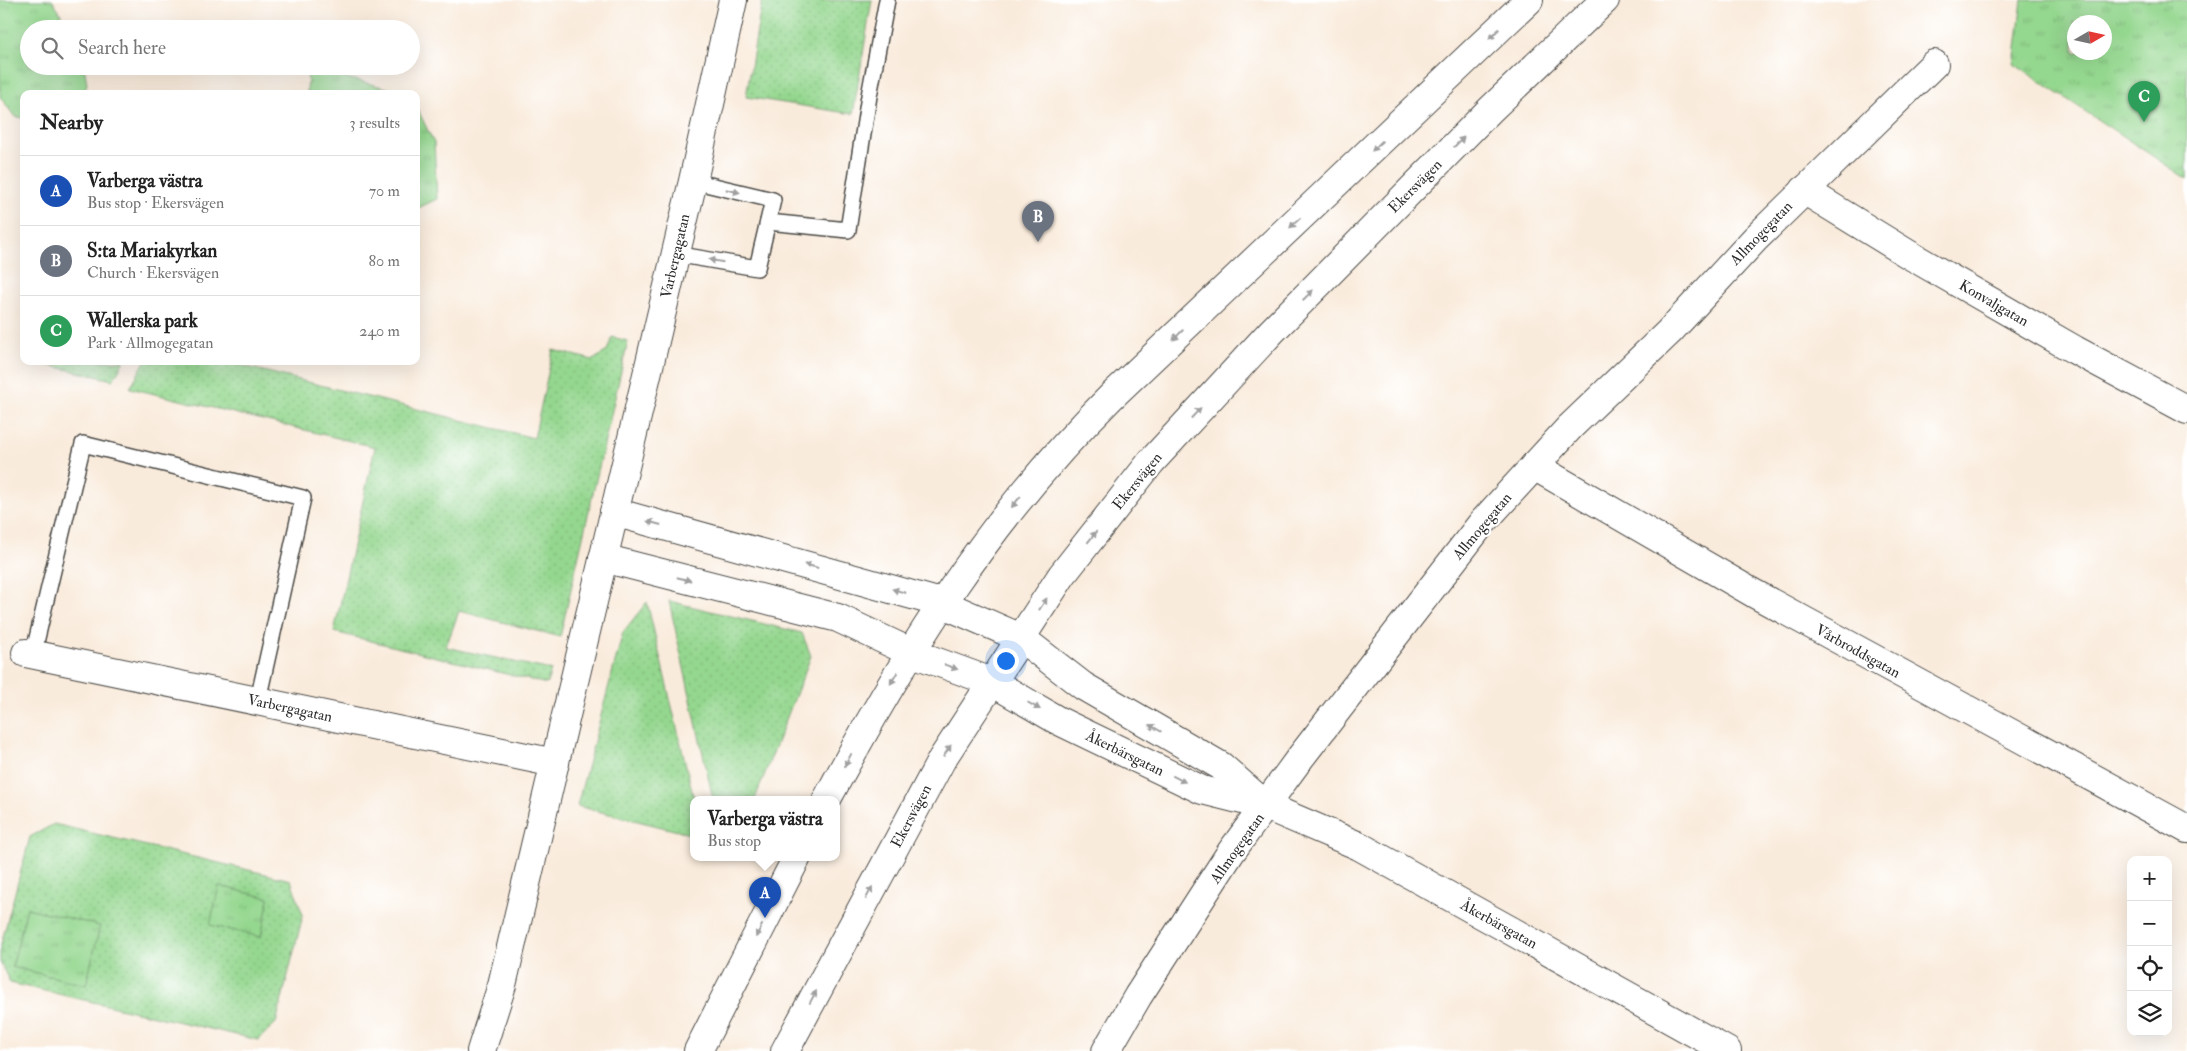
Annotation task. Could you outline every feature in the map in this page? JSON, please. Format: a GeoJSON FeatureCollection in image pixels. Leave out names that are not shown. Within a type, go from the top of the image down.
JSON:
{"type":"FeatureCollection","features":[{"type":"Feature","properties":{"kind":"street","name":"Varbergagatan"},"geometry":{"type":"LineString","coordinates":[[481,1051],[502,986],[693,182],[733,0]]}},
{"type":"Feature","properties":{"kind":"street"},"geometry":{"type":"LineString","coordinates":[[830,796],[869,720],[941,603],[996,526],[1074,434],[1529,0]]}},
{"type":"Feature","properties":{"kind":"street","name":"Ekersvägen"},"geometry":{"type":"LineString","coordinates":[[785,1051],[942,759],[1062,575],[1151,462],[1286,317],[1490,110],[1605,0]]}},
{"type":"Feature","properties":{"kind":"street","name":"Allmogegatan"},"geometry":{"type":"LineString","coordinates":[[1106,1051],[1226,860],[1300,758],[1476,531],[1570,427],[1669,332],[1754,239],[1934,64]]}},
{"type":"Feature","properties":{"kind":"street","name":"Konvaljgatan"},"geometry":{"type":"LineString","coordinates":[[1804,190],[1908,254],[2075,350],[2187,410]]}},
{"type":"Feature","properties":{"kind":"street","name":"Vårbroddsgatan"},"geometry":{"type":"LineString","coordinates":[[1534,466],[1754,594],[2187,829]]}},
{"type":"Feature","properties":{"kind":"street"},"geometry":{"type":"LineString","coordinates":[[614,512],[941,603]]}},
{"type":"Feature","properties":{"kind":"street"},"geometry":{"type":"LineString","coordinates":[[603,558],[838,618],[910,652]]}},
{"type":"Feature","properties":{"kind":"street","name":"Åkerbärsgatan"},"geometry":{"type":"LineString","coordinates":[[941,603],[1021,638],[1083,686],[1221,766],[1266,806]]}},
{"type":"Feature","properties":{"kind":"street","name":"Åkerbärsgatan"},"geometry":{"type":"LineString","coordinates":[[910,652],[992,682],[1057,720],[1202,790],[1266,806],[1359,846],[1727,1051]]}},
{"type":"Feature","properties":{"kind":"street","name":"Varbergagatan"},"geometry":{"type":"LineString","coordinates":[[30,654],[555,763]]}},
{"type":"Feature","properties":{"kind":"street"},"geometry":{"type":"LineString","coordinates":[[698,1051],[795,861]]}},
{"type":"Feature","properties":{"kind":"lane"},"geometry":{"type":"LineString","coordinates":[[768,222],[848,230],[868,96],[887,0]]}},
{"type":"Feature","properties":{"kind":"lane"},"geometry":{"type":"LineString","coordinates":[[675,254],[757,268],[773,200],[693,182]]}},
{"type":"Feature","properties":{"kind":"lane"},"geometry":{"type":"LineString","coordinates":[[30,654],[83,444],[303,498],[258,700]]}},
{"type":"Feature","properties":{"kind":"green space"},"geometry":{"type":"Polygon","coordinates":[[[0,0],[52,0],[64,20],[20,20],[20,75],[86,75],[87,84],[85,90],[20,90],[20,118],[15,117],[0,97],[0,0]]]}},
{"type":"Feature","properties":{"kind":"green space"},"geometry":{"type":"Polygon","coordinates":[[[762,0],[872,0],[853,114],[746,97],[762,0]]]}},
{"type":"Feature","properties":{"kind":"green space"},"geometry":{"type":"Polygon","coordinates":[[[2022,0],[2187,0],[2187,179],[2014,64],[2022,0]]]}},
{"type":"Feature","properties":{"kind":"green space"},"geometry":{"type":"Polygon","coordinates":[[[308,75],[335,75],[394,90],[307,90],[308,75]]]}},
{"type":"Feature","properties":{"kind":"green space"},"geometry":{"type":"Polygon","coordinates":[[[420,114],[434,143],[437,199],[420,207],[420,114]]]}},
{"type":"Feature","properties":{"kind":"green space"},"geometry":{"type":"Polygon","coordinates":[[[612,337],[628,341],[560,637],[459,611],[446,647],[551,670],[547,684],[334,632],[375,447],[130,388],[143,365],[239,365],[534,438],[553,350],[593,360],[607,351],[612,337]]]}},
{"type":"Feature","properties":{"kind":"green space"},"geometry":{"type":"Polygon","coordinates":[[[47,365],[122,365],[113,380],[47,365]]]}},
{"type":"Feature","properties":{"kind":"green space"},"geometry":{"type":"Polygon","coordinates":[[[669,601],[802,633],[811,656],[756,796],[712,796],[669,601]]]}},
{"type":"Feature","properties":{"kind":"green space"},"geometry":{"type":"Polygon","coordinates":[[[647,602],[693,796],[690,796],[690,834],[577,806],[623,632],[647,602]]]}},
{"type":"Feature","properties":{"kind":"green space"},"geometry":{"type":"Polygon","coordinates":[[[54,824],[291,880],[303,915],[276,1023],[258,1040],[10,983],[0,962],[0,948],[30,837],[54,824]]]}},
{"type":"Feature","properties":{"kind":"green space"},"geometry":{"type":"Polygon","coordinates":[[[219,886],[269,898],[261,937],[210,925],[219,886]]]}},
{"type":"Feature","properties":{"kind":"green space"},"geometry":{"type":"Polygon","coordinates":[[[27,908],[100,926],[86,985],[12,967],[27,908]]]}},
{"type":"Feature","properties":{"kind":"place","name":"Wallerska park"},"geometry":{"type":"Point","coordinates":[2144,122]}},
{"type":"Feature","properties":{"kind":"place","name":"S:ta Mariakyrkan"},"geometry":{"type":"Point","coordinates":[1038,242]}},
{"type":"Feature","properties":{"kind":"place","name":"Varberga västra"},"geometry":{"type":"Point","coordinates":[765,918]}}]}
